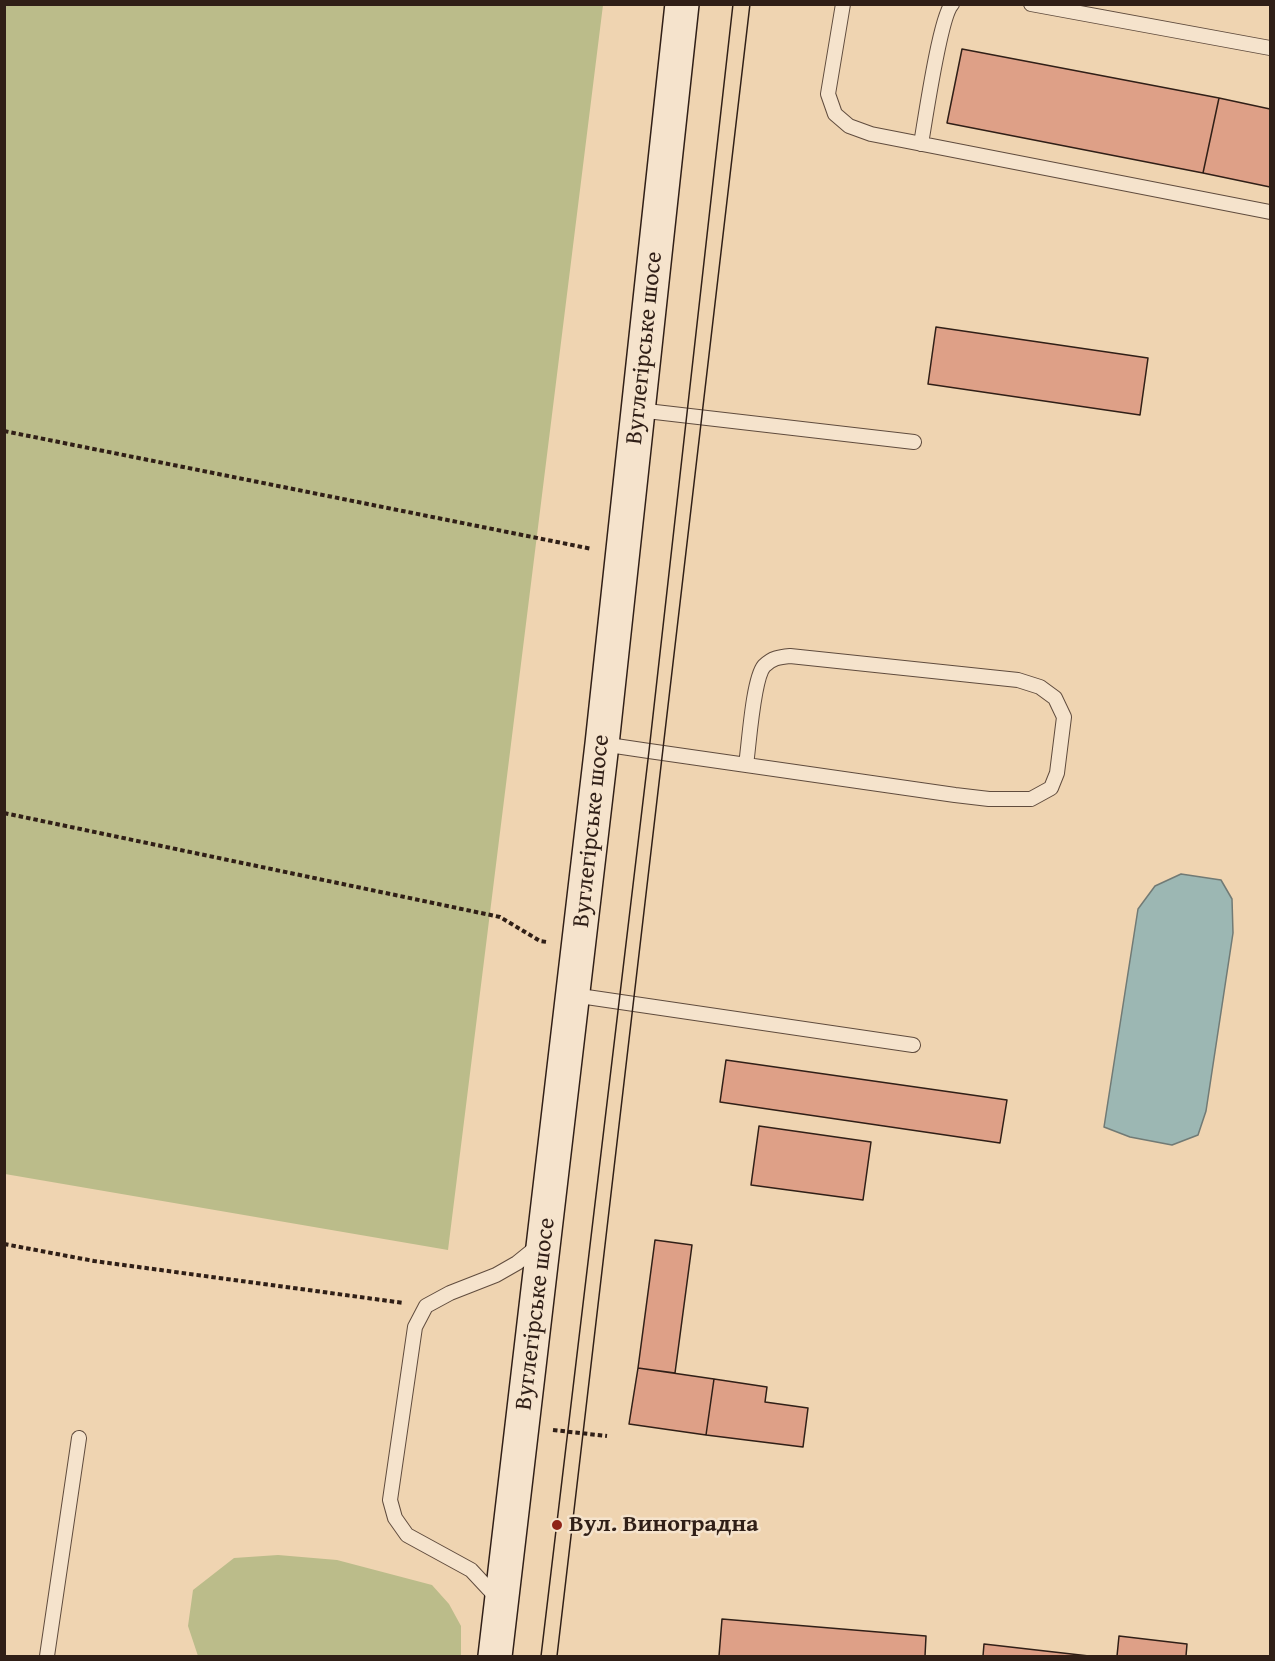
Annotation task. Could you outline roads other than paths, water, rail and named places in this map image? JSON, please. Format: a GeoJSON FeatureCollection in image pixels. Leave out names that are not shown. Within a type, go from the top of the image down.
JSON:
{"type":"FeatureCollection","features":[{"type":"Feature","properties":{"kind":"street","name":"Вуглегірське шосе"},"geometry":{"type":"LineString","coordinates":[[495,1656],[602,744],[682,4]]}},
{"type":"Feature","properties":{"kind":"lane"},"geometry":{"type":"LineString","coordinates":[[843,4],[828,94],[835,114],[849,126],[871,134],[1270,212]]}},
{"type":"Feature","properties":{"kind":"lane"},"geometry":{"type":"LineString","coordinates":[[921,144],[942,29],[948,9],[952,4]]}},
{"type":"Feature","properties":{"kind":"lane"},"geometry":{"type":"LineString","coordinates":[[1031,4],[1270,48]]}},
{"type":"Feature","properties":{"kind":"lane"},"geometry":{"type":"LineString","coordinates":[[638,410],[914,442]]}},
{"type":"Feature","properties":{"kind":"lane"},"geometry":{"type":"LineString","coordinates":[[602,744],[747,765],[955,795],[989,799],[1031,799],[1052,788],[1057,773],[1064,717],[1055,698],[1040,687],[1018,680],[790,656],[774,658],[762,668],[757,681],[747,765]]}},
{"type":"Feature","properties":{"kind":"lane"},"geometry":{"type":"LineString","coordinates":[[573,995],[913,1045]]}},
{"type":"Feature","properties":{"kind":"lane"},"geometry":{"type":"LineString","coordinates":[[501,1603],[471,1570],[407,1535],[395,1518],[390,1500],[416,1327],[426,1306],[450,1293],[496,1275],[517,1263],[544,1241]]}},
{"type":"Feature","properties":{"kind":"lane"},"geometry":{"type":"LineString","coordinates":[[47,1656],[79,1438]]}},
{"type":"Feature","properties":{"kind":"water"},"geometry":{"type":"Polygon","coordinates":[[[1181,874],[1221,880],[1232,899],[1233,933],[1206,1111],[1198,1135],[1172,1145],[1130,1137],[1104,1127],[1138,909],[1155,886],[1181,874]]]}},
{"type":"Feature","properties":{"kind":"tram line"},"geometry":{"type":"LineString","coordinates":[[541,1656],[649,751],[733,4]]}},
{"type":"Feature","properties":{"kind":"tram line"},"geometry":{"type":"LineString","coordinates":[[557,1656],[750,4]]}},
{"type":"Feature","properties":{"kind":"place","name":"Вул. Виноградна"},"geometry":{"type":"Point","coordinates":[557,1525]}}]}
